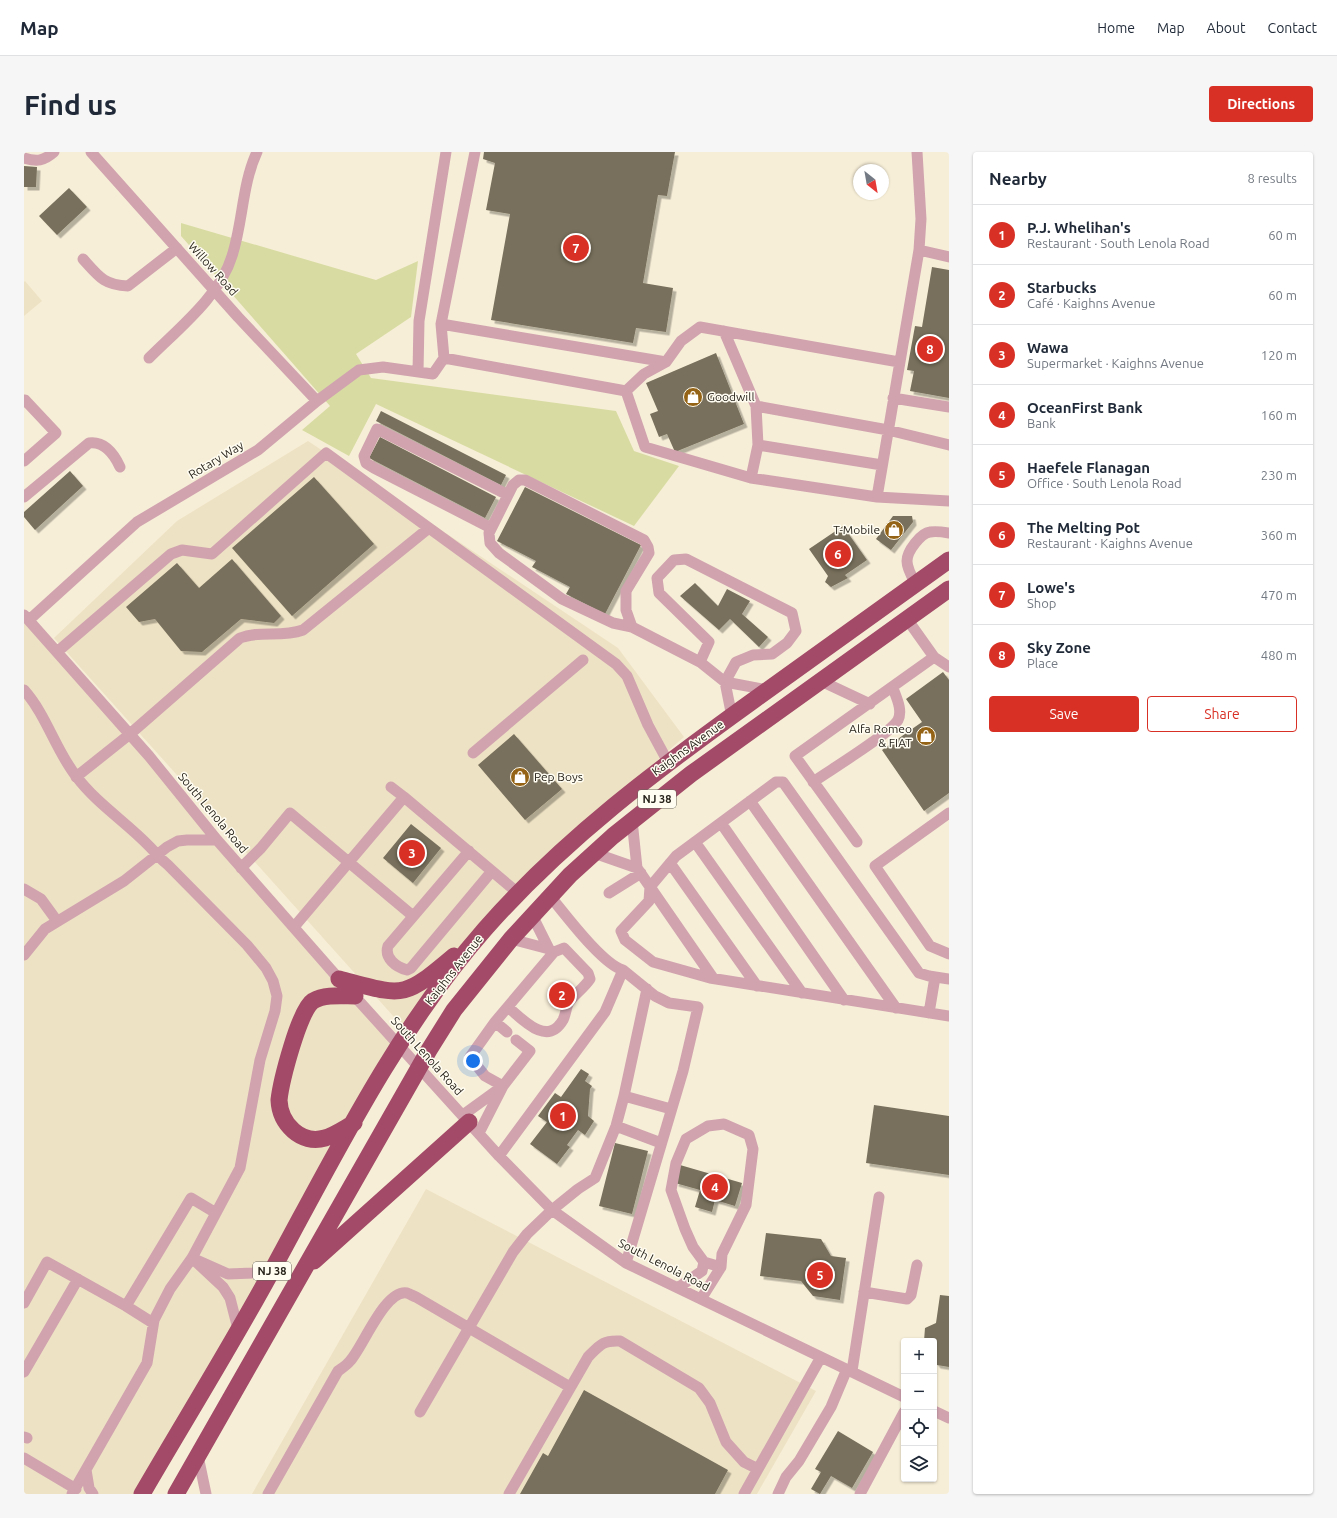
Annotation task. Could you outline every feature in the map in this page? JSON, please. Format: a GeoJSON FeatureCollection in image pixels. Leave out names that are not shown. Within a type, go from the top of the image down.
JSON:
{"type":"FeatureCollection","features":[{"type":"Feature","properties":{"kind":"highway","name":"Kaighns Avenue"},"geometry":{"type":"LineString","coordinates":[[400,1046],[429,1000],[483,931],[518,893],[597,820],[668,762],[949,560]]}},
{"type":"Feature","properties":{"kind":"highway","name":"Kaighns Avenue"},"geometry":{"type":"LineString","coordinates":[[419,1066],[454,1010],[511,939],[550,896],[594,852],[691,774],[949,589]]}},
{"type":"Feature","properties":{"kind":"highway"},"geometry":{"type":"LineString","coordinates":[[339,979],[389,991],[408,990],[424,981],[483,931]]}},
{"type":"Feature","properties":{"kind":"highway"},"geometry":{"type":"LineString","coordinates":[[354,1123],[325,1138],[306,1138],[295,1132],[287,1125],[280,1111],[279,1100],[300,1022],[307,1006],[320,998],[355,996]]}},
{"type":"Feature","properties":{"kind":"highway","name":"NJ 38"},"geometry":{"type":"LineString","coordinates":[[142,1494],[273,1269],[327,1168],[400,1046]]}},
{"type":"Feature","properties":{"kind":"highway","name":"NJ 38"},"geometry":{"type":"LineString","coordinates":[[176,1494],[419,1066]]}},
{"type":"Feature","properties":{"kind":"highway"},"geometry":{"type":"LineString","coordinates":[[302,1272],[363,1216],[470,1124]]}},
{"type":"Feature","properties":{"kind":"street"},"geometry":{"type":"LineString","coordinates":[[24,158],[35,161],[43,160],[54,152]]}},
{"type":"Feature","properties":{"kind":"street","name":"Willow Road"},"geometry":{"type":"LineString","coordinates":[[91,152],[215,291],[317,401]]}},
{"type":"Feature","properties":{"kind":"street"},"geometry":{"type":"LineString","coordinates":[[149,358],[215,291],[225,274],[232,256],[248,180],[257,152]]}},
{"type":"Feature","properties":{"kind":"street"},"geometry":{"type":"LineString","coordinates":[[418,372],[419,321],[446,152]]}},
{"type":"Feature","properties":{"kind":"street"},"geometry":{"type":"LineString","coordinates":[[475,152],[441,324],[444,358],[626,391]]}},
{"type":"Feature","properties":{"kind":"street"},"geometry":{"type":"LineString","coordinates":[[877,497],[919,250],[921,219],[918,152]]}},
{"type":"Feature","properties":{"kind":"street"},"geometry":{"type":"LineString","coordinates":[[83,259],[106,282],[114,286],[128,286],[177,248]]}},
{"type":"Feature","properties":{"kind":"street"},"geometry":{"type":"LineString","coordinates":[[919,250],[949,257]]}},
{"type":"Feature","properties":{"kind":"street"},"geometry":{"type":"LineString","coordinates":[[441,324],[666,362]]}},
{"type":"Feature","properties":{"kind":"street"},"geometry":{"type":"LineString","coordinates":[[626,391],[644,374],[666,362],[681,341],[700,327],[899,362]]}},
{"type":"Feature","properties":{"kind":"street"},"geometry":{"type":"LineString","coordinates":[[724,331],[756,406],[758,445],[752,478]]}},
{"type":"Feature","properties":{"kind":"street","name":"Rotary Way"},"geometry":{"type":"LineString","coordinates":[[26,617],[137,522],[258,450],[317,401],[359,370],[383,367],[433,374],[444,358]]}},
{"type":"Feature","properties":{"kind":"street"},"geometry":{"type":"LineString","coordinates":[[626,391],[645,447],[752,478],[877,497],[949,501]]}},
{"type":"Feature","properties":{"kind":"street"},"geometry":{"type":"LineString","coordinates":[[893,398],[949,406]]}},
{"type":"Feature","properties":{"kind":"street"},"geometry":{"type":"LineString","coordinates":[[24,461],[56,433],[25,401]]}},
{"type":"Feature","properties":{"kind":"street"},"geometry":{"type":"LineString","coordinates":[[756,406],[888,430],[949,445]]}},
{"type":"Feature","properties":{"kind":"street"},"geometry":{"type":"LineString","coordinates":[[491,528],[366,463],[364,456],[377,429],[508,495]]}},
{"type":"Feature","properties":{"kind":"street"},"geometry":{"type":"LineString","coordinates":[[24,497],[89,443],[97,442],[103,445],[116,459],[120,467]]}},
{"type":"Feature","properties":{"kind":"street"},"geometry":{"type":"LineString","coordinates":[[758,445],[882,465]]}},
{"type":"Feature","properties":{"kind":"street"},"geometry":{"type":"LineString","coordinates":[[57,652],[171,554],[182,550],[212,554],[326,453],[616,664],[627,676],[648,725],[668,762]]}},
{"type":"Feature","properties":{"kind":"street"},"geometry":{"type":"LineString","coordinates":[[632,627],[626,610],[626,592],[649,553],[648,547],[644,540],[525,480],[519,480],[513,485],[489,533],[490,543],[499,553],[562,599],[613,623],[632,627],[700,662],[724,682],[768,690]]}},
{"type":"Feature","properties":{"kind":"street"},"geometry":{"type":"LineString","coordinates":[[76,777],[130,734],[240,638],[250,635],[280,635],[303,630],[429,528]]}},
{"type":"Feature","properties":{"kind":"street"},"geometry":{"type":"LineString","coordinates":[[916,584],[908,568],[908,556],[919,538],[925,533],[930,532],[949,533]]}},
{"type":"Feature","properties":{"kind":"street"},"geometry":{"type":"LineString","coordinates":[[700,662],[709,642],[659,593],[657,578],[674,560],[686,559],[792,613],[796,631],[787,643],[772,654],[753,655],[736,662],[724,682],[732,717]]}},
{"type":"Feature","properties":{"kind":"street","name":"South Lenola Road"},"geometry":{"type":"LineString","coordinates":[[26,617],[130,734],[217,840],[339,979],[499,1156],[552,1210],[626,1263],[901,1395]]}},
{"type":"Feature","properties":{"kind":"street"},"geometry":{"type":"LineString","coordinates":[[907,619],[934,657],[949,667]]}},
{"type":"Feature","properties":{"kind":"street"},"geometry":{"type":"LineString","coordinates":[[857,842],[795,756],[893,688],[934,657]]}},
{"type":"Feature","properties":{"kind":"street"},"geometry":{"type":"LineString","coordinates":[[473,753],[583,660]]}},
{"type":"Feature","properties":{"kind":"street"},"geometry":{"type":"LineString","coordinates":[[821,681],[870,704]]}},
{"type":"Feature","properties":{"kind":"street"},"geometry":{"type":"LineString","coordinates":[[813,782],[869,744],[898,720],[900,711],[893,688]]}},
{"type":"Feature","properties":{"kind":"street"},"geometry":{"type":"LineString","coordinates":[[24,690],[43,716],[59,749],[76,777],[119,820],[150,846],[156,856],[168,865],[247,945],[266,968],[273,981],[277,996],[275,1011],[260,1060],[240,1168],[192,1258],[170,1289],[153,1323],[147,1362],[74,1491],[24,1458]]}},
{"type":"Feature","properties":{"kind":"street"},"geometry":{"type":"LineString","coordinates":[[949,978],[935,977],[919,972],[783,782],[776,782],[676,856],[650,887],[649,901],[621,931],[625,940],[653,962],[713,978],[949,1016]]}},
{"type":"Feature","properties":{"kind":"street"},"geometry":{"type":"LineString","coordinates":[[391,787],[518,893]]}},
{"type":"Feature","properties":{"kind":"street"},"geometry":{"type":"LineString","coordinates":[[294,927],[404,797]]}},
{"type":"Feature","properties":{"kind":"street"},"geometry":{"type":"LineString","coordinates":[[750,801],[896,1008]]}},
{"type":"Feature","properties":{"kind":"street"},"geometry":{"type":"LineString","coordinates":[[241,868],[261,848],[290,813],[413,916]]}},
{"type":"Feature","properties":{"kind":"street"},"geometry":{"type":"LineString","coordinates":[[949,813],[875,866],[930,946],[949,954]]}},
{"type":"Feature","properties":{"kind":"street"},"geometry":{"type":"LineString","coordinates":[[632,820],[639,871],[713,978]]}},
{"type":"Feature","properties":{"kind":"street"},"geometry":{"type":"LineString","coordinates":[[721,822],[844,1000]]}},
{"type":"Feature","properties":{"kind":"street"},"geometry":{"type":"LineString","coordinates":[[24,955],[45,929],[56,920],[124,881],[178,841],[217,840]]}},
{"type":"Feature","properties":{"kind":"street"},"geometry":{"type":"LineString","coordinates":[[695,842],[802,993]]}},
{"type":"Feature","properties":{"kind":"street"},"geometry":{"type":"LineString","coordinates":[[469,851],[388,946],[388,958],[400,969],[407,970],[411,968],[492,871]]}},
{"type":"Feature","properties":{"kind":"street"},"geometry":{"type":"LineString","coordinates":[[594,852],[639,871]]}},
{"type":"Feature","properties":{"kind":"street"},"geometry":{"type":"LineString","coordinates":[[670,863],[757,986]]}},
{"type":"Feature","properties":{"kind":"street"},"geometry":{"type":"LineString","coordinates":[[609,893],[639,871]]}},
{"type":"Feature","properties":{"kind":"street"},"geometry":{"type":"LineString","coordinates":[[24,890],[40,899],[56,920]]}},
{"type":"Feature","properties":{"kind":"street"},"geometry":{"type":"LineString","coordinates":[[550,896],[589,942],[617,968],[623,970],[655,996],[670,1003],[698,1007],[683,1071],[626,1263]]}},
{"type":"Feature","properties":{"kind":"street"},"geometry":{"type":"LineString","coordinates":[[532,915],[552,950]]}},
{"type":"Feature","properties":{"kind":"street"},"geometry":{"type":"LineString","coordinates":[[508,1007],[533,1028],[542,1032],[550,1031],[560,1023],[569,1002],[590,979],[588,973],[564,948],[552,950],[511,939]]}},
{"type":"Feature","properties":{"kind":"street"},"geometry":{"type":"LineString","coordinates":[[503,1086],[485,1076],[470,1057],[495,1022],[552,950]]}},
{"type":"Feature","properties":{"kind":"street"},"geometry":{"type":"LineString","coordinates":[[499,1156],[605,1012],[623,970]]}},
{"type":"Feature","properties":{"kind":"street"},"geometry":{"type":"LineString","coordinates":[[929,1013],[935,977]]}},
{"type":"Feature","properties":{"kind":"street"},"geometry":{"type":"LineString","coordinates":[[420,1412],[470,1329],[513,1252],[527,1234],[552,1210],[578,1189],[596,1178],[616,1126],[624,1096],[647,988]]}},
{"type":"Feature","properties":{"kind":"street"},"geometry":{"type":"LineString","coordinates":[[495,1022],[507,1032]]}},
{"type":"Feature","properties":{"kind":"street"},"geometry":{"type":"LineString","coordinates":[[470,1124],[503,1086],[530,1051],[516,1040]]}},
{"type":"Feature","properties":{"kind":"street"},"geometry":{"type":"LineString","coordinates":[[470,1124],[503,1086]]}},
{"type":"Feature","properties":{"kind":"street"},"geometry":{"type":"LineString","coordinates":[[624,1096],[671,1109]]}},
{"type":"Feature","properties":{"kind":"street"},"geometry":{"type":"LineString","coordinates":[[702,1299],[721,1267],[722,1254],[746,1205],[753,1149],[749,1135],[724,1124],[708,1126],[686,1139],[676,1163],[671,1190],[693,1247],[704,1262],[721,1267]]}},
{"type":"Feature","properties":{"kind":"street"},"geometry":{"type":"LineString","coordinates":[[616,1126],[661,1143]]}},
{"type":"Feature","properties":{"kind":"street"},"geometry":{"type":"LineString","coordinates":[[778,1494],[786,1477],[799,1461],[831,1407],[850,1370],[879,1197]]}},
{"type":"Feature","properties":{"kind":"street"},"geometry":{"type":"LineString","coordinates":[[126,1306],[191,1198],[216,1213]]}},
{"type":"Feature","properties":{"kind":"street"},"geometry":{"type":"LineString","coordinates":[[192,1258],[228,1274],[253,1273],[273,1269]]}},
{"type":"Feature","properties":{"kind":"street"},"geometry":{"type":"LineString","coordinates":[[192,1258],[223,1288],[230,1298],[238,1329]]}},
{"type":"Feature","properties":{"kind":"street"},"geometry":{"type":"LineString","coordinates":[[24,1303],[47,1262],[126,1306],[153,1323]]}},
{"type":"Feature","properties":{"kind":"street"},"geometry":{"type":"LineString","coordinates":[[679,1288],[702,1271],[704,1262]]}},
{"type":"Feature","properties":{"kind":"street"},"geometry":{"type":"LineString","coordinates":[[864,1292],[907,1299],[911,1295],[916,1265]]}},
{"type":"Feature","properties":{"kind":"street"},"geometry":{"type":"LineString","coordinates":[[24,1372],[78,1279]]}},
{"type":"Feature","properties":{"kind":"street"},"geometry":{"type":"LineString","coordinates":[[268,1494],[338,1371],[351,1360],[381,1311],[391,1300],[399,1295],[406,1293],[570,1388]]}},
{"type":"Feature","properties":{"kind":"street"},"geometry":{"type":"LineString","coordinates":[[509,1494],[588,1357],[601,1344],[609,1341],[620,1342],[699,1388],[710,1403],[726,1442],[744,1462],[758,1469]]}},
{"type":"Feature","properties":{"kind":"street"},"geometry":{"type":"LineString","coordinates":[[744,1494],[821,1357]]}},
{"type":"Feature","properties":{"kind":"street"},"geometry":{"type":"LineString","coordinates":[[937,1412],[949,1418]]}},
{"type":"Feature","properties":{"kind":"street"},"geometry":{"type":"LineString","coordinates":[[860,1494],[901,1418]]}},
{"type":"Feature","properties":{"kind":"street"},"geometry":{"type":"LineString","coordinates":[[198,1456],[206,1494]]}},
{"type":"Feature","properties":{"kind":"street"},"geometry":{"type":"LineString","coordinates":[[86,1470],[89,1488],[93,1494]]}},
{"type":"Feature","properties":{"kind":"shaded area"},"geometry":{"type":"Polygon","coordinates":[[[25,281],[42,301],[24,316],[24,282],[25,281]]]}},
{"type":"Feature","properties":{"kind":"shaded area"},"geometry":{"type":"Polygon","coordinates":[[[308,441],[618,648],[684,737],[562,843],[403,1027],[54,638],[177,521],[308,441]]]}},
{"type":"Feature","properties":{"kind":"shaded area"},"geometry":{"type":"Polygon","coordinates":[[[24,614],[400,1045],[142,1494],[24,1494],[24,614]]]}},
{"type":"Feature","properties":{"kind":"shaded area"},"geometry":{"type":"Polygon","coordinates":[[[426,1189],[816,1391],[757,1494],[252,1494],[426,1189]]]}},
{"type":"Feature","properties":{"kind":"green space"},"geometry":{"type":"Polygon","coordinates":[[[181,223],[376,280],[418,261],[411,317],[356,354],[371,378],[616,411],[634,451],[679,466],[634,526],[376,404],[349,456],[302,430],[330,406],[181,236],[181,223]]]}},
{"type":"Feature","properties":{"kind":"building"},"geometry":{"type":"Polygon","coordinates":[[[484,152],[675,152],[667,196],[658,195],[643,283],[673,288],[666,332],[636,328],[633,343],[491,320],[510,214],[486,210],[495,163],[483,159],[484,152]]]}},
{"type":"Feature","properties":{"kind":"building"},"geometry":{"type":"Polygon","coordinates":[[[24,166],[37,167],[36,187],[24,187],[24,166]]]}},
{"type":"Feature","properties":{"kind":"building"},"geometry":{"type":"Polygon","coordinates":[[[69,188],[87,207],[57,235],[39,216],[69,188]]]}},
{"type":"Feature","properties":{"kind":"building"},"geometry":{"type":"Polygon","coordinates":[[[932,267],[949,270],[949,398],[910,391],[914,371],[907,370],[915,326],[922,327],[932,267]]]}},
{"type":"Feature","properties":{"kind":"building","name":"Goodwill"},"geometry":{"type":"Polygon","coordinates":[[[716,353],[744,424],[675,452],[667,434],[659,437],[650,414],[658,411],[646,383],[716,353]]]}},
{"type":"Feature","properties":{"kind":"building"},"geometry":{"type":"Polygon","coordinates":[[[381,411],[506,475],[501,485],[376,421],[381,411]]]}},
{"type":"Feature","properties":{"kind":"building"},"geometry":{"type":"Polygon","coordinates":[[[380,437],[496,497],[485,518],[369,458],[380,437]]]}},
{"type":"Feature","properties":{"kind":"building"},"geometry":{"type":"Polygon","coordinates":[[[70,471],[83,486],[35,530],[24,517],[24,512],[70,471]]]}},
{"type":"Feature","properties":{"kind":"building"},"geometry":{"type":"Polygon","coordinates":[[[314,477],[374,544],[292,616],[232,548],[314,477]]]}},
{"type":"Feature","properties":{"kind":"building"},"geometry":{"type":"Polygon","coordinates":[[[525,487],[641,545],[605,614],[566,594],[570,587],[532,567],[536,561],[497,541],[525,487]]]}},
{"type":"Feature","properties":{"kind":"building","name":"T-Mobile"},"geometry":{"type":"Polygon","coordinates":[[[893,516],[912,516],[913,522],[891,550],[876,539],[893,516]]]}},
{"type":"Feature","properties":{"kind":"building"},"geometry":{"type":"Polygon","coordinates":[[[843,526],[867,560],[845,575],[848,578],[831,587],[825,582],[828,576],[809,549],[843,526]]]}},
{"type":"Feature","properties":{"kind":"building"},"geometry":{"type":"Polygon","coordinates":[[[232,559],[281,616],[274,623],[241,619],[202,652],[181,651],[155,619],[139,622],[126,607],[177,563],[199,588],[232,559]]]}},
{"type":"Feature","properties":{"kind":"building"},"geometry":{"type":"Polygon","coordinates":[[[695,583],[718,606],[727,589],[750,601],[742,614],[768,637],[759,647],[730,619],[719,630],[680,596],[695,583]]]}},
{"type":"Feature","properties":{"kind":"building","name":"Alfa Romeo & FIAT"},"geometry":{"type":"Polygon","coordinates":[[[943,672],[949,680],[949,793],[924,811],[882,750],[922,722],[906,699],[943,672]]]}},
{"type":"Feature","properties":{"kind":"building","name":"Pep Boys"},"geometry":{"type":"Polygon","coordinates":[[[514,734],[562,789],[525,820],[478,765],[514,734]]]}},
{"type":"Feature","properties":{"kind":"building"},"geometry":{"type":"Polygon","coordinates":[[[411,824],[441,848],[413,883],[383,858],[411,824]]]}},
{"type":"Feature","properties":{"kind":"building"},"geometry":{"type":"Polygon","coordinates":[[[581,1069],[589,1074],[585,1081],[592,1086],[590,1089],[588,1116],[594,1121],[585,1135],[578,1130],[567,1145],[570,1147],[557,1164],[530,1144],[547,1122],[538,1116],[555,1093],[561,1097],[581,1069]]]}},
{"type":"Feature","properties":{"kind":"building"},"geometry":{"type":"Polygon","coordinates":[[[874,1105],[949,1116],[949,1175],[866,1163],[874,1105]]]}},
{"type":"Feature","properties":{"kind":"building"},"geometry":{"type":"Polygon","coordinates":[[[615,1143],[648,1151],[632,1214],[599,1206],[615,1143]]]}},
{"type":"Feature","properties":{"kind":"building"},"geometry":{"type":"Polygon","coordinates":[[[680,1165],[742,1183],[735,1206],[715,1200],[712,1212],[695,1207],[700,1190],[675,1183],[680,1165]]]}},
{"type":"Feature","properties":{"kind":"building"},"geometry":{"type":"Polygon","coordinates":[[[766,1233],[821,1239],[831,1256],[846,1258],[840,1300],[813,1296],[801,1281],[760,1276],[766,1233]]]}},
{"type":"Feature","properties":{"kind":"building"},"geometry":{"type":"Polygon","coordinates":[[[940,1295],[949,1296],[949,1367],[937,1365],[937,1338],[924,1338],[925,1328],[936,1323],[940,1295]]]}},
{"type":"Feature","properties":{"kind":"building"},"geometry":{"type":"Polygon","coordinates":[[[584,1390],[728,1470],[715,1494],[520,1494],[543,1453],[548,1456],[584,1390]]]}},
{"type":"Feature","properties":{"kind":"building"},"geometry":{"type":"Polygon","coordinates":[[[838,1431],[873,1452],[852,1488],[831,1476],[820,1494],[811,1489],[821,1472],[815,1469],[838,1431]]]}},
{"type":"Feature","properties":{"kind":"place","name":"Lowe's"},"geometry":{"type":"Point","coordinates":[576,248]}},
{"type":"Feature","properties":{"kind":"place","name":"Sky Zone"},"geometry":{"type":"Point","coordinates":[930,349]}},
{"type":"Feature","properties":{"kind":"place","name":"Goodwill"},"geometry":{"type":"Point","coordinates":[693,397]}},
{"type":"Feature","properties":{"kind":"place","name":"T-Mobile"},"geometry":{"type":"Point","coordinates":[894,530]}},
{"type":"Feature","properties":{"kind":"place","name":"The Melting Pot"},"geometry":{"type":"Point","coordinates":[838,554]}},
{"type":"Feature","properties":{"kind":"place","name":"Alfa Romeo & FIAT"},"geometry":{"type":"Point","coordinates":[926,736]}},
{"type":"Feature","properties":{"kind":"place","name":"Pep Boys"},"geometry":{"type":"Point","coordinates":[520,777]}},
{"type":"Feature","properties":{"kind":"place","name":"Wawa"},"geometry":{"type":"Point","coordinates":[412,853]}},
{"type":"Feature","properties":{"kind":"place","name":"Starbucks"},"geometry":{"type":"Point","coordinates":[562,995]}},
{"type":"Feature","properties":{"kind":"place","name":"P.J. Whelihan's"},"geometry":{"type":"Point","coordinates":[563,1116]}},
{"type":"Feature","properties":{"kind":"place","name":"OceanFirst Bank"},"geometry":{"type":"Point","coordinates":[715,1187]}},
{"type":"Feature","properties":{"kind":"place","name":"Haefele Flanagan"},"geometry":{"type":"Point","coordinates":[820,1275]}}]}
